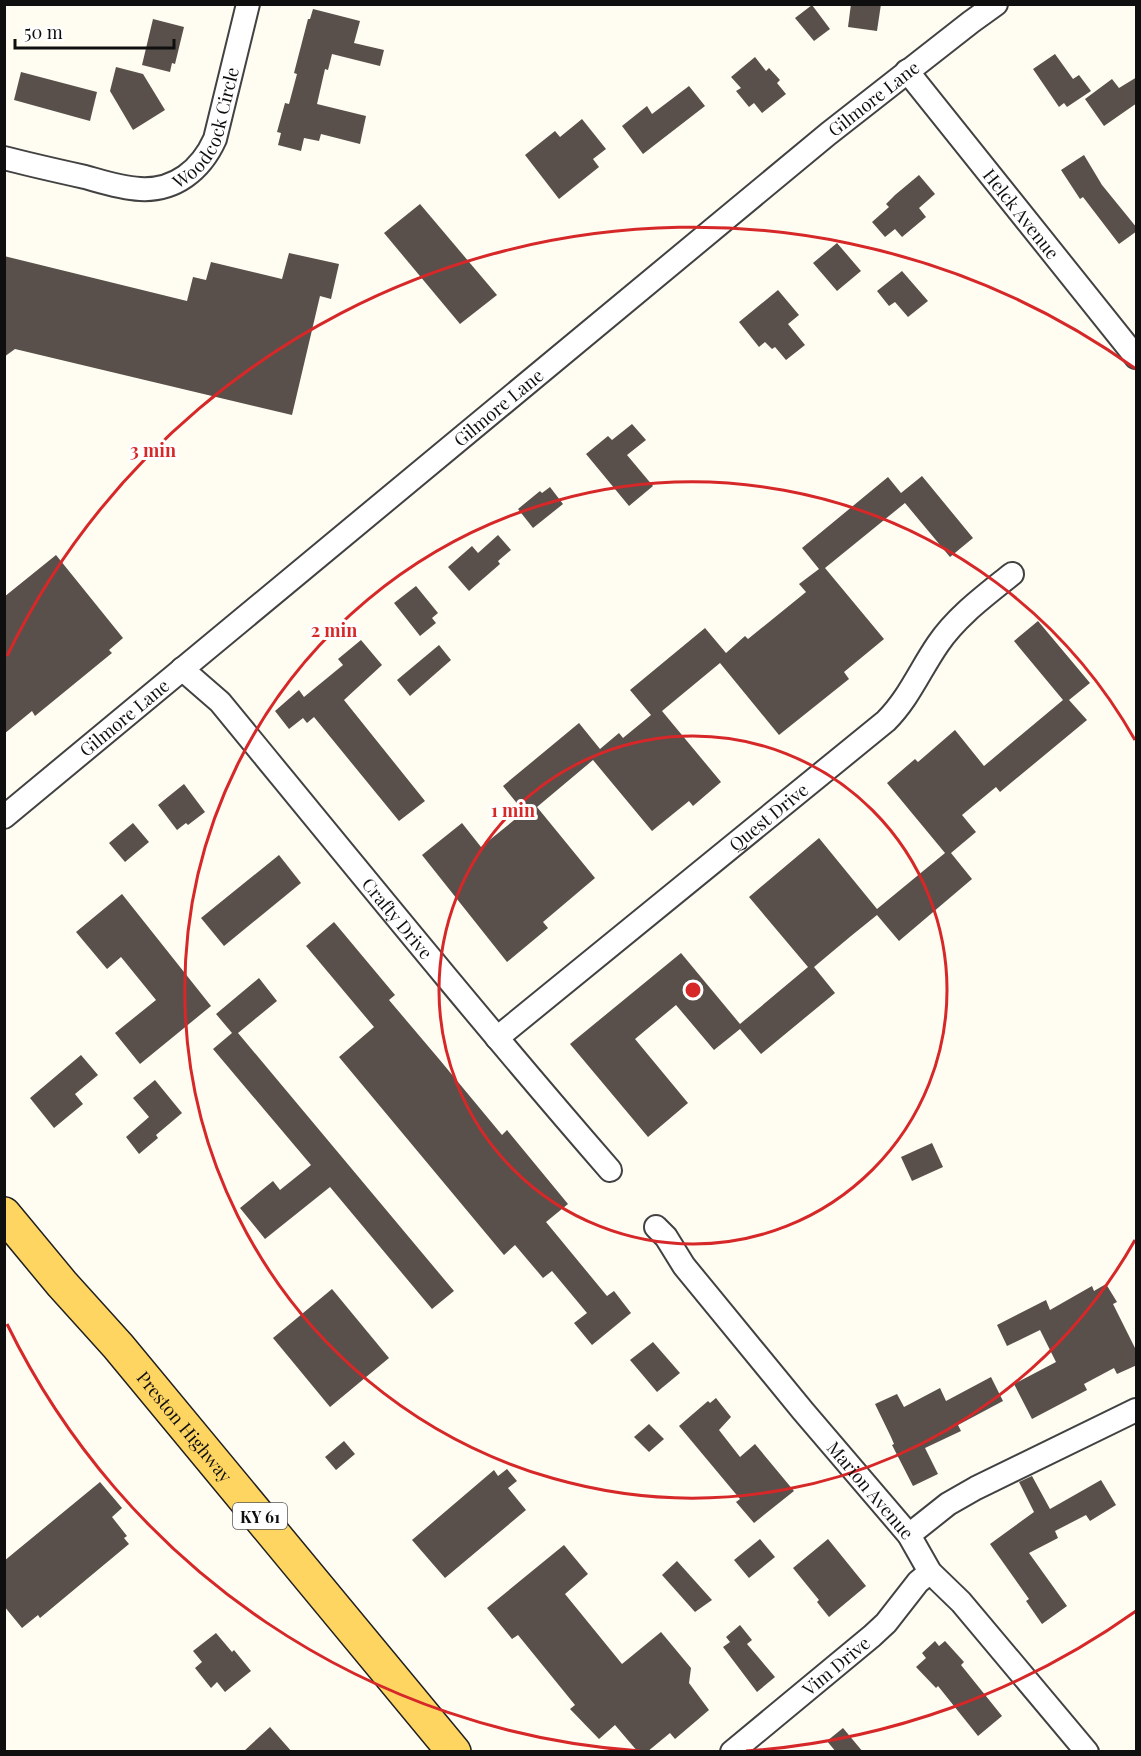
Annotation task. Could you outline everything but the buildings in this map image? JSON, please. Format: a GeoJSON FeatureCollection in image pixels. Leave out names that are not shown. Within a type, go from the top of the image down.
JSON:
{"type":"FeatureCollection","features":[{"type":"Feature","properties":{"kind":"main road","name":"Preston Highway"},"geometry":{"type":"LineString","coordinates":[[4,1214],[62,1284],[125,1354],[454,1752]]}},
{"type":"Feature","properties":{"kind":"street","name":"Woodcock Circle"},"geometry":{"type":"LineString","coordinates":[[4,158],[140,189],[175,182],[193,171],[209,154],[215,139],[248,4]]}},
{"type":"Feature","properties":{"kind":"street","name":"Gilmore Lane"},"geometry":{"type":"LineString","coordinates":[[4,817],[907,71],[964,13],[996,4]]}},
{"type":"Feature","properties":{"kind":"street","name":"Helck Avenue"},"geometry":{"type":"LineString","coordinates":[[907,71],[1137,357]]}},
{"type":"Feature","properties":{"kind":"street","name":"Quest Drive"},"geometry":{"type":"LineString","coordinates":[[497,1038],[886,721],[906,697],[938,643],[954,624],[1012,574]]}},
{"type":"Feature","properties":{"kind":"street","name":"Crafty Drive"},"geometry":{"type":"LineString","coordinates":[[182,669],[220,702],[426,953],[610,1170]]}},
{"type":"Feature","properties":{"kind":"street","name":"Marion Avenue"},"geometry":{"type":"LineString","coordinates":[[656,1227],[666,1237],[684,1266],[802,1411],[909,1535],[930,1572],[961,1602],[1087,1752]]}},
{"type":"Feature","properties":{"kind":"street"},"geometry":{"type":"LineString","coordinates":[[909,1535],[948,1504],[976,1488],[1137,1410]]}},
{"type":"Feature","properties":{"kind":"street","name":"Vim Drive"},"geometry":{"type":"LineString","coordinates":[[732,1752],[872,1636],[899,1608],[918,1582],[930,1572]]}}]}
